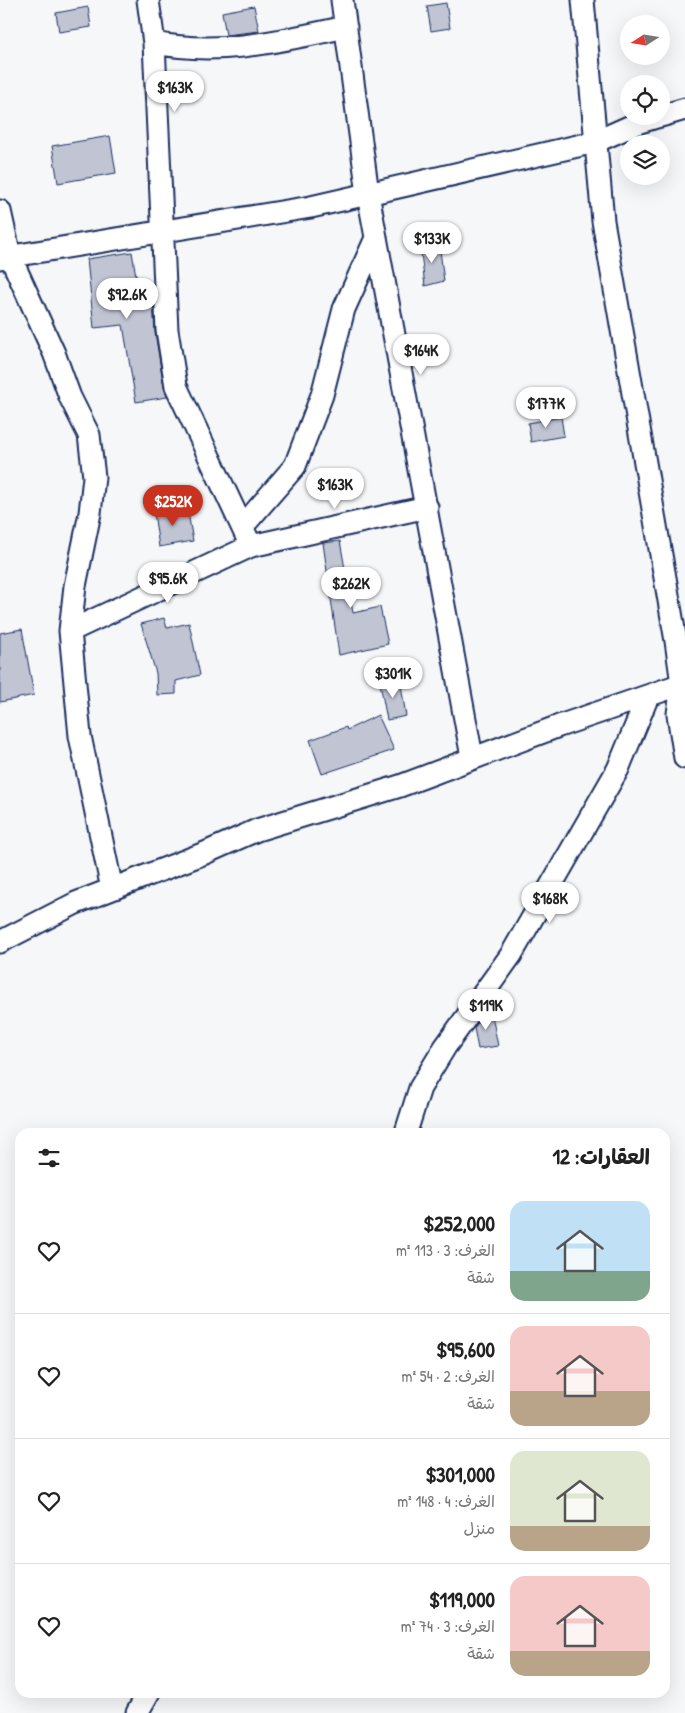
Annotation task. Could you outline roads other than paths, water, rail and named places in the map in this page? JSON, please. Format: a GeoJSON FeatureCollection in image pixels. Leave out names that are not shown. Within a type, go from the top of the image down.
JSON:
{"type":"FeatureCollection","features":[{"type":"Feature","properties":{"kind":"street"},"geometry":{"type":"LineString","coordinates":[[148,0],[154,43],[167,330],[176,386],[251,546]]}},
{"type":"Feature","properties":{"kind":"street"},"geometry":{"type":"LineString","coordinates":[[342,0],[368,194],[472,757]]}},
{"type":"Feature","properties":{"kind":"street"},"geometry":{"type":"LineString","coordinates":[[583,0],[603,221],[683,683],[678,714],[685,758]]}},
{"type":"Feature","properties":{"kind":"street"},"geometry":{"type":"LineString","coordinates":[[154,43],[183,49],[256,46],[346,27]]}},
{"type":"Feature","properties":{"kind":"street"},"geometry":{"type":"LineString","coordinates":[[670,113],[685,109]]}},
{"type":"Feature","properties":{"kind":"street"},"geometry":{"type":"LineString","coordinates":[[5,257],[311,207],[595,142],[638,125]]}},
{"type":"Feature","properties":{"kind":"street"},"geometry":{"type":"LineString","coordinates":[[0,210],[5,257],[54,353],[70,397],[89,435],[94,477],[90,513],[75,586],[70,632],[80,736],[112,889]]}},
{"type":"Feature","properties":{"kind":"street"},"geometry":{"type":"LineString","coordinates":[[243,526],[295,466],[322,395],[344,309],[376,238]]}},
{"type":"Feature","properties":{"kind":"street"},"geometry":{"type":"LineString","coordinates":[[70,632],[251,546],[427,507]]}},
{"type":"Feature","properties":{"kind":"street"},"geometry":{"type":"LineString","coordinates":[[0,942],[76,903],[205,853],[257,830],[400,786],[472,757],[683,683]]}},
{"type":"Feature","properties":{"kind":"street"},"geometry":{"type":"LineString","coordinates":[[407,1128],[425,1080],[444,1047],[511,955],[618,769],[648,696]]}},
{"type":"Feature","properties":{"kind":"street"},"geometry":{"type":"LineString","coordinates":[[137,1713],[145,1698]]}}]}
